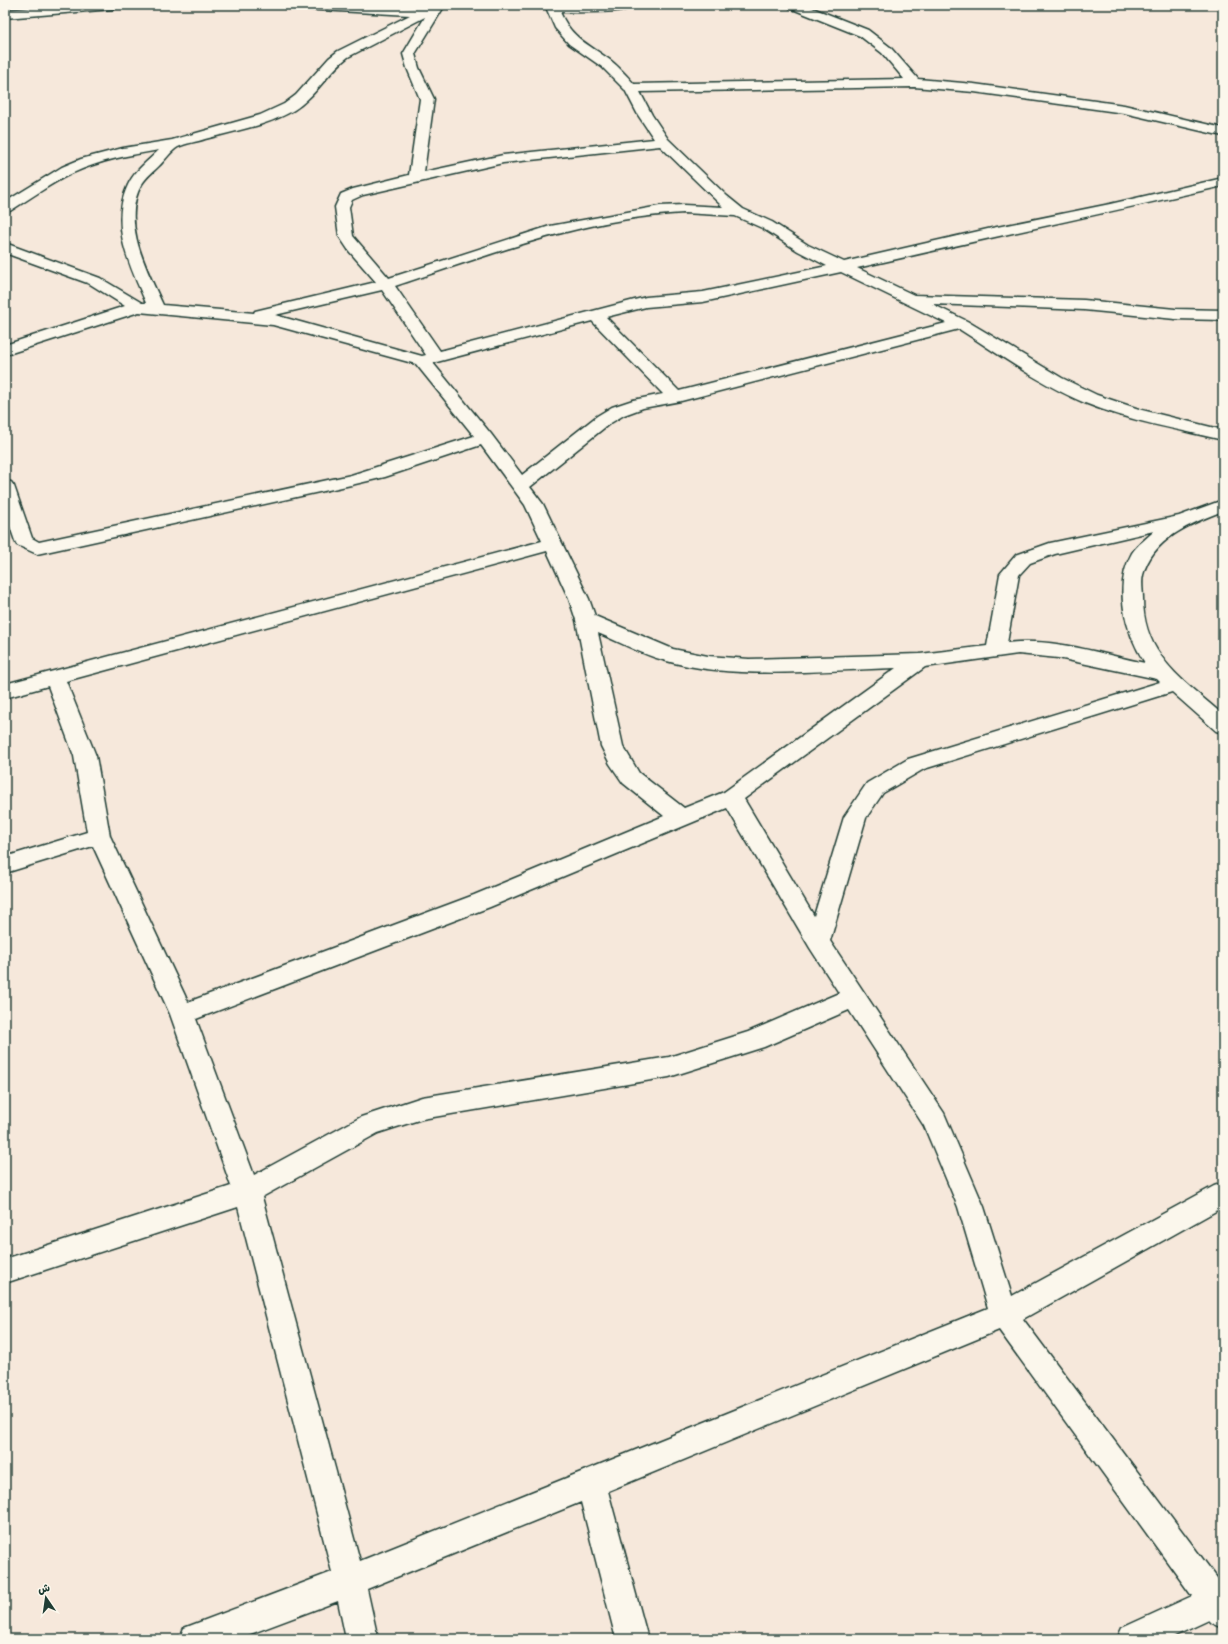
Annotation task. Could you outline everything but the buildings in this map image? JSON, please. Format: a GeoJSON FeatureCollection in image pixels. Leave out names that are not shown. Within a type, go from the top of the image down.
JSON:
{"type":"FeatureCollection","features":[{"type":"Feature","properties":{"kind":"street"},"geometry":{"type":"LineString","coordinates":[[5,14],[113,5]]}},
{"type":"Feature","properties":{"kind":"street"},"geometry":{"type":"LineString","coordinates":[[301,5],[426,12]]}},
{"type":"Feature","properties":{"kind":"street"},"geometry":{"type":"LineString","coordinates":[[5,208],[67,170],[86,162],[111,154],[173,144],[265,118],[289,107],[301,98],[334,61],[343,54],[438,5]]}},
{"type":"Feature","properties":{"kind":"street"},"geometry":{"type":"LineString","coordinates":[[416,178],[427,99],[410,54],[413,45],[438,5]]}},
{"type":"Feature","properties":{"kind":"street"},"geometry":{"type":"LineString","coordinates":[[633,5],[611,8],[552,6],[562,28],[573,42],[607,64],[631,88],[645,115],[664,142],[722,199],[738,212],[767,225],[803,248],[961,324],[1056,382],[1091,399],[1136,414],[1223,435]]}},
{"type":"Feature","properties":{"kind":"street"},"geometry":{"type":"LineString","coordinates":[[794,5],[864,33],[886,50],[914,83]]}},
{"type":"Feature","properties":{"kind":"street"},"geometry":{"type":"LineString","coordinates":[[631,88],[914,83],[974,88],[1124,109],[1223,132]]}},
{"type":"Feature","properties":{"kind":"street"},"geometry":{"type":"LineString","coordinates":[[664,142],[526,155],[358,192],[346,198],[342,207],[346,236],[354,248],[386,284],[429,360],[534,504],[579,599],[586,620],[612,746],[618,758],[631,778],[681,818]]}},
{"type":"Feature","properties":{"kind":"street"},"geometry":{"type":"LineString","coordinates":[[157,309],[135,258],[128,234],[127,208],[136,183],[173,144]]}},
{"type":"Feature","properties":{"kind":"street"},"geometry":{"type":"LineString","coordinates":[[5,350],[138,307],[274,320],[429,360],[646,302],[703,297],[1223,182]]}},
{"type":"Feature","properties":{"kind":"street"},"geometry":{"type":"LineString","coordinates":[[252,317],[386,284],[550,230],[660,210],[684,209],[738,212]]}},
{"type":"Feature","properties":{"kind":"street"},"geometry":{"type":"LineString","coordinates":[[5,248],[95,281],[138,307]]}},
{"type":"Feature","properties":{"kind":"street"},"geometry":{"type":"LineString","coordinates":[[908,299],[1084,305],[1175,314],[1223,315]]}},
{"type":"Feature","properties":{"kind":"street"},"geometry":{"type":"LineString","coordinates":[[595,315],[675,397]]}},
{"type":"Feature","properties":{"kind":"street"},"geometry":{"type":"LineString","coordinates":[[521,485],[603,420],[618,411],[640,404],[675,397],[961,324]]}},
{"type":"Feature","properties":{"kind":"street"},"geometry":{"type":"LineString","coordinates":[[5,486],[24,541],[37,548],[351,480],[379,473],[486,438]]}},
{"type":"Feature","properties":{"kind":"street"},"geometry":{"type":"LineString","coordinates":[[996,651],[1010,574],[1023,559],[1050,549],[1189,518],[1223,505]]}},
{"type":"Feature","properties":{"kind":"street"},"geometry":{"type":"LineString","coordinates":[[1189,518],[1162,534],[1141,554],[1133,576],[1133,609],[1138,635],[1152,659],[1169,679],[1223,726]]}},
{"type":"Feature","properties":{"kind":"street"},"geometry":{"type":"LineString","coordinates":[[5,691],[552,544]]}},
{"type":"Feature","properties":{"kind":"street"},"geometry":{"type":"LineString","coordinates":[[586,620],[668,655],[708,663],[749,666],[920,661],[1018,648],[1058,651],[1169,679]]}},
{"type":"Feature","properties":{"kind":"street"},"geometry":{"type":"LineString","coordinates":[[182,1014],[482,901],[732,797],[920,661]]}},
{"type":"Feature","properties":{"kind":"street"},"geometry":{"type":"LineString","coordinates":[[54,679],[85,756],[99,836],[182,1014],[247,1192],[350,1581],[362,1639]]}},
{"type":"Feature","properties":{"kind":"street"},"geometry":{"type":"LineString","coordinates":[[818,942],[855,817],[875,788],[916,764],[1169,679]]}},
{"type":"Feature","properties":{"kind":"street"},"geometry":{"type":"LineString","coordinates":[[732,797],[818,942],[935,1122],[971,1207],[1004,1315],[1219,1607],[1133,1639]]}},
{"type":"Feature","properties":{"kind":"street"},"geometry":{"type":"LineString","coordinates":[[5,865],[99,836]]}},
{"type":"Feature","properties":{"kind":"street"},"geometry":{"type":"LineString","coordinates":[[5,1271],[247,1192],[370,1126],[414,1110],[669,1067],[756,1040],[854,997]]}},
{"type":"Feature","properties":{"kind":"street"},"geometry":{"type":"LineString","coordinates":[[195,1639],[350,1581],[1004,1315],[1223,1194]]}},
{"type":"Feature","properties":{"kind":"street"},"geometry":{"type":"LineString","coordinates":[[591,1482],[632,1639]]}}]}
